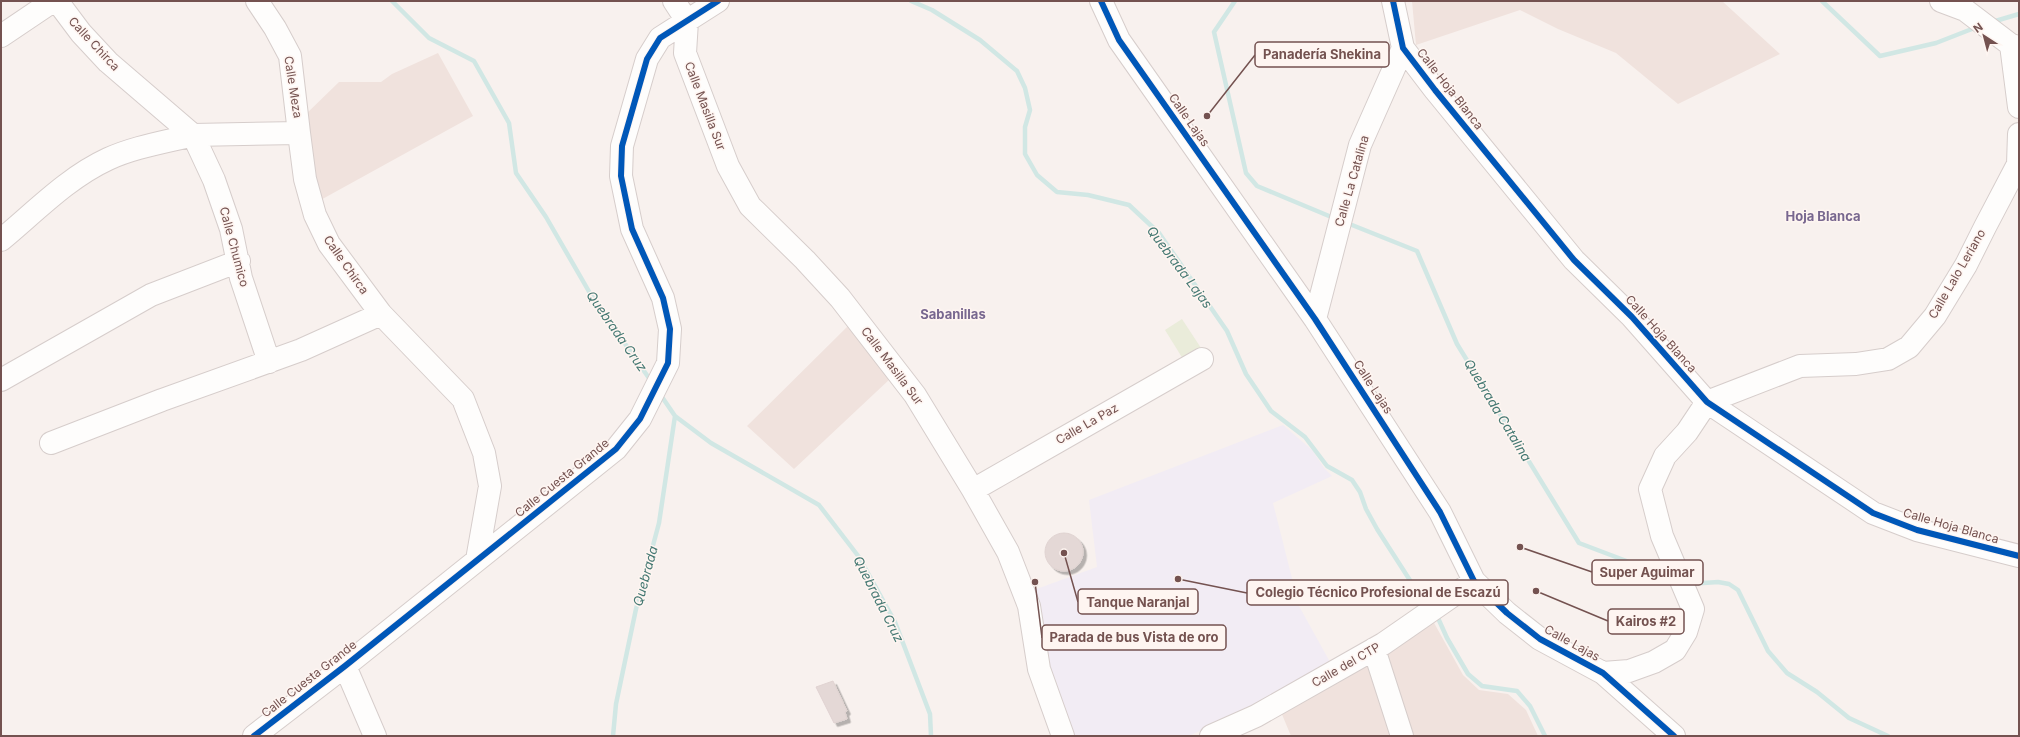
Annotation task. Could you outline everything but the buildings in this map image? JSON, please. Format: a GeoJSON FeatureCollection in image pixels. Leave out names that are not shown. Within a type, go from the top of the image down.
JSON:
{"type":"FeatureCollection","features":[{"type":"Feature","properties":{"kind":"street"},"geometry":{"type":"LineString","coordinates":[[1,36],[53,1]]}},
{"type":"Feature","properties":{"kind":"street","name":"Calle Chirca"},"geometry":{"type":"LineString","coordinates":[[56,1],[81,33],[108,62],[193,135]]}},
{"type":"Feature","properties":{"kind":"street","name":"Calle Meza"},"geometry":{"type":"LineString","coordinates":[[257,1],[276,28],[290,56],[299,133]]}},
{"type":"Feature","properties":{"kind":"street"},"geometry":{"type":"LineString","coordinates":[[674,1],[687,21]]}},
{"type":"Feature","properties":{"kind":"street","name":"Calle Cuesta Grande"},"geometry":{"type":"LineString","coordinates":[[254,736],[345,666],[616,449],[640,419],[668,363],[670,329],[663,298],[632,229],[621,176],[622,146],[647,59],[660,38],[718,1]]}},
{"type":"Feature","properties":{"kind":"street","name":"Calle Lajas"},"geometry":{"type":"LineString","coordinates":[[1101,1],[1119,40],[1316,319],[1440,512],[1474,581],[1507,613],[1540,639],[1603,672],[1674,736]]}},
{"type":"Feature","properties":{"kind":"street","name":"Calle Hoja Blanca"},"geometry":{"type":"LineString","coordinates":[[1393,1],[1403,48],[1435,90],[1574,260],[1632,317],[1707,402],[1873,513],[1917,530],[2019,556]]}},
{"type":"Feature","properties":{"kind":"street"},"geometry":{"type":"LineString","coordinates":[[1941,1],[1970,10],[2011,44],[2019,107]]}},
{"type":"Feature","properties":{"kind":"street","name":"Calle Masilla Sur"},"geometry":{"type":"LineString","coordinates":[[687,21],[685,53],[728,166],[750,206],[805,260],[840,298],[915,395],[973,490],[1008,552],[1029,606],[1039,669],[1063,736]]}},
{"type":"Feature","properties":{"kind":"street","name":"Calle La Catalina"},"geometry":{"type":"LineString","coordinates":[[1316,319],[1360,145],[1403,48]]}},
{"type":"Feature","properties":{"kind":"street"},"geometry":{"type":"LineString","coordinates":[[1,240],[69,181],[108,159],[135,150],[193,135],[299,133]]}},
{"type":"Feature","properties":{"kind":"street","name":"Calle Chirca"},"geometry":{"type":"LineString","coordinates":[[299,133],[305,179],[315,215],[329,244],[381,314],[462,399],[484,453],[490,486],[477,560]]}},
{"type":"Feature","properties":{"kind":"street","name":"Calle Lalo Leriano"},"geometry":{"type":"LineString","coordinates":[[1707,402],[1800,366],[1856,364],[1888,359],[1909,347],[1935,316],[1966,265],[2018,164],[2019,134]]}},
{"type":"Feature","properties":{"kind":"street","name":"Calle Chumico"},"geometry":{"type":"LineString","coordinates":[[193,135],[214,180],[231,229],[239,262],[240,278],[269,362]]}},
{"type":"Feature","properties":{"kind":"street"},"geometry":{"type":"LineString","coordinates":[[1,380],[151,295],[239,262]]}},
{"type":"Feature","properties":{"kind":"street"},"geometry":{"type":"LineString","coordinates":[[51,443],[162,400],[300,350],[381,314]]}},
{"type":"Feature","properties":{"kind":"street","name":"Calle La Paz"},"geometry":{"type":"LineString","coordinates":[[973,490],[1202,359]]}},
{"type":"Feature","properties":{"kind":"street"},"geometry":{"type":"LineString","coordinates":[[1603,672],[1629,671],[1654,662],[1675,650],[1686,632],[1693,609],[1662,536],[1650,489],[1665,456],[1687,432],[1707,402]]}},
{"type":"Feature","properties":{"kind":"street","name":"Calle del CTP"},"geometry":{"type":"LineString","coordinates":[[1211,736],[1256,716],[1374,649],[1474,581]]}},
{"type":"Feature","properties":{"kind":"street"},"geometry":{"type":"LineString","coordinates":[[1374,649],[1397,734]]}},
{"type":"Feature","properties":{"kind":"street"},"geometry":{"type":"LineString","coordinates":[[345,666],[375,736]]}},
{"type":"Feature","properties":{"kind":"shaded area"},"geometry":{"type":"Polygon","coordinates":[[[1412,1],[1722,1],[1780,54],[1678,104],[1616,53],[1558,29],[1520,10],[1416,45],[1412,1]]]}},
{"type":"Feature","properties":{"kind":"shaded area"},"geometry":{"type":"Polygon","coordinates":[[[438,53],[473,116],[317,202],[304,116],[339,82],[381,82],[392,74],[438,53]]]}},
{"type":"Feature","properties":{"kind":"shaded area"},"geometry":{"type":"Polygon","coordinates":[[[850,324],[891,378],[794,469],[747,426],[850,324]]]}},
{"type":"Feature","properties":{"kind":"shaded area"},"geometry":{"type":"Polygon","coordinates":[[[1283,425],[1312,450],[1324,468],[1332,476],[1273,503],[1299,606],[1330,662],[1240,712],[1189,736],[1074,736],[1060,703],[1048,664],[1031,591],[1097,567],[1089,500],[1283,425]]]}},
{"type":"Feature","properties":{"kind":"shaded area"},"geometry":{"type":"Polygon","coordinates":[[[1433,621],[1463,675],[1479,690],[1508,694],[1526,710],[1538,736],[1291,736],[1281,712],[1433,621]]]}},
{"type":"Feature","properties":{"kind":"green space"},"geometry":{"type":"Polygon","coordinates":[[[1182,319],[1201,348],[1183,359],[1165,330],[1182,319]]]}},
{"type":"Feature","properties":{"kind":"waterway","name":"Quebrada Cruz"},"geometry":{"type":"LineString","coordinates":[[392,1],[429,38],[474,61],[509,123],[516,173],[546,217],[591,295],[651,381]]}},
{"type":"Feature","properties":{"kind":"waterway","name":"Quebrada Lajas"},"geometry":{"type":"LineString","coordinates":[[911,1],[932,10],[980,40],[1017,71],[1025,88],[1030,110],[1025,127],[1025,154],[1037,175],[1057,192],[1088,195],[1129,205],[1159,233],[1227,331],[1246,374],[1271,411],[1305,437],[1327,466],[1352,480],[1360,492],[1366,509],[1377,529],[1422,599]]}},
{"type":"Feature","properties":{"kind":"waterway","name":"Quebrada Catalina"},"geometry":{"type":"LineString","coordinates":[[1235,1],[1214,32],[1246,173],[1257,186],[1329,216]]}},
{"type":"Feature","properties":{"kind":"waterway"},"geometry":{"type":"LineString","coordinates":[[1822,1],[1880,56],[1936,43],[1977,27]]}},
{"type":"Feature","properties":{"kind":"waterway"},"geometry":{"type":"LineString","coordinates":[[1992,22],[2019,14]]}},
{"type":"Feature","properties":{"kind":"waterway","name":"Quebrada Catalina"},"geometry":{"type":"LineString","coordinates":[[1352,225],[1417,251],[1457,344],[1579,543],[1666,576]]}},
{"type":"Feature","properties":{"kind":"waterway","name":"Quebrada Cruz"},"geometry":{"type":"LineString","coordinates":[[660,394],[675,416],[711,443],[819,505],[859,557],[895,622],[930,714],[931,736]]}},
{"type":"Feature","properties":{"kind":"waterway","name":"Quebrada"},"geometry":{"type":"LineString","coordinates":[[613,736],[616,704],[636,609],[659,523],[675,416]]}},
{"type":"Feature","properties":{"kind":"waterway","name":"Quebrada Catalina"},"geometry":{"type":"LineString","coordinates":[[1689,584],[1718,582],[1729,584],[1738,590],[1768,651],[1787,673],[1817,692],[1849,718],[1888,736]]}},
{"type":"Feature","properties":{"kind":"waterway","name":"Quebrada Lajas"},"geometry":{"type":"LineString","coordinates":[[1438,618],[1447,638],[1468,674],[1482,686],[1517,691],[1530,706],[1545,736]]}},
{"type":"Feature","properties":{"kind":"cycle path"},"geometry":{"type":"LineString","coordinates":[[254,736],[345,666],[616,449],[640,419],[668,363],[670,329],[663,298],[632,229],[621,176],[622,146],[647,59],[660,38],[718,1]]}},
{"type":"Feature","properties":{"kind":"cycle path"},"geometry":{"type":"LineString","coordinates":[[1101,1],[1119,40],[1315,319],[1440,512],[1474,581],[1507,613],[1540,639],[1603,673],[1674,736]]}},
{"type":"Feature","properties":{"kind":"cycle path"},"geometry":{"type":"LineString","coordinates":[[1393,1],[1403,48],[1435,90],[1574,260],[1632,317],[1707,402],[1873,513],[1917,530],[2019,556]]}},
{"type":"Feature","properties":{"kind":"place","name":"Panadería Shekina"},"geometry":{"type":"Point","coordinates":[1207,116]}},
{"type":"Feature","properties":{"kind":"place","name":"Super Aguimar"},"geometry":{"type":"Point","coordinates":[1520,547]}},
{"type":"Feature","properties":{"kind":"place","name":"Tanque Naranjal"},"geometry":{"type":"Point","coordinates":[1064,553]}},
{"type":"Feature","properties":{"kind":"place","name":"Colegio Técnico Profesional de Escazú"},"geometry":{"type":"Point","coordinates":[1178,579]}},
{"type":"Feature","properties":{"kind":"place","name":"Parada de bus Vista de oro"},"geometry":{"type":"Point","coordinates":[1035,582]}},
{"type":"Feature","properties":{"kind":"place","name":"Kairos #2"},"geometry":{"type":"Point","coordinates":[1536,591]}},
{"type":"Feature","properties":{"kind":"district","name":"Hoja Blanca"},"geometry":{"type":"Point","coordinates":[1823,216]}},
{"type":"Feature","properties":{"kind":"district","name":"Sabanillas"},"geometry":{"type":"Point","coordinates":[953,314]}}]}
